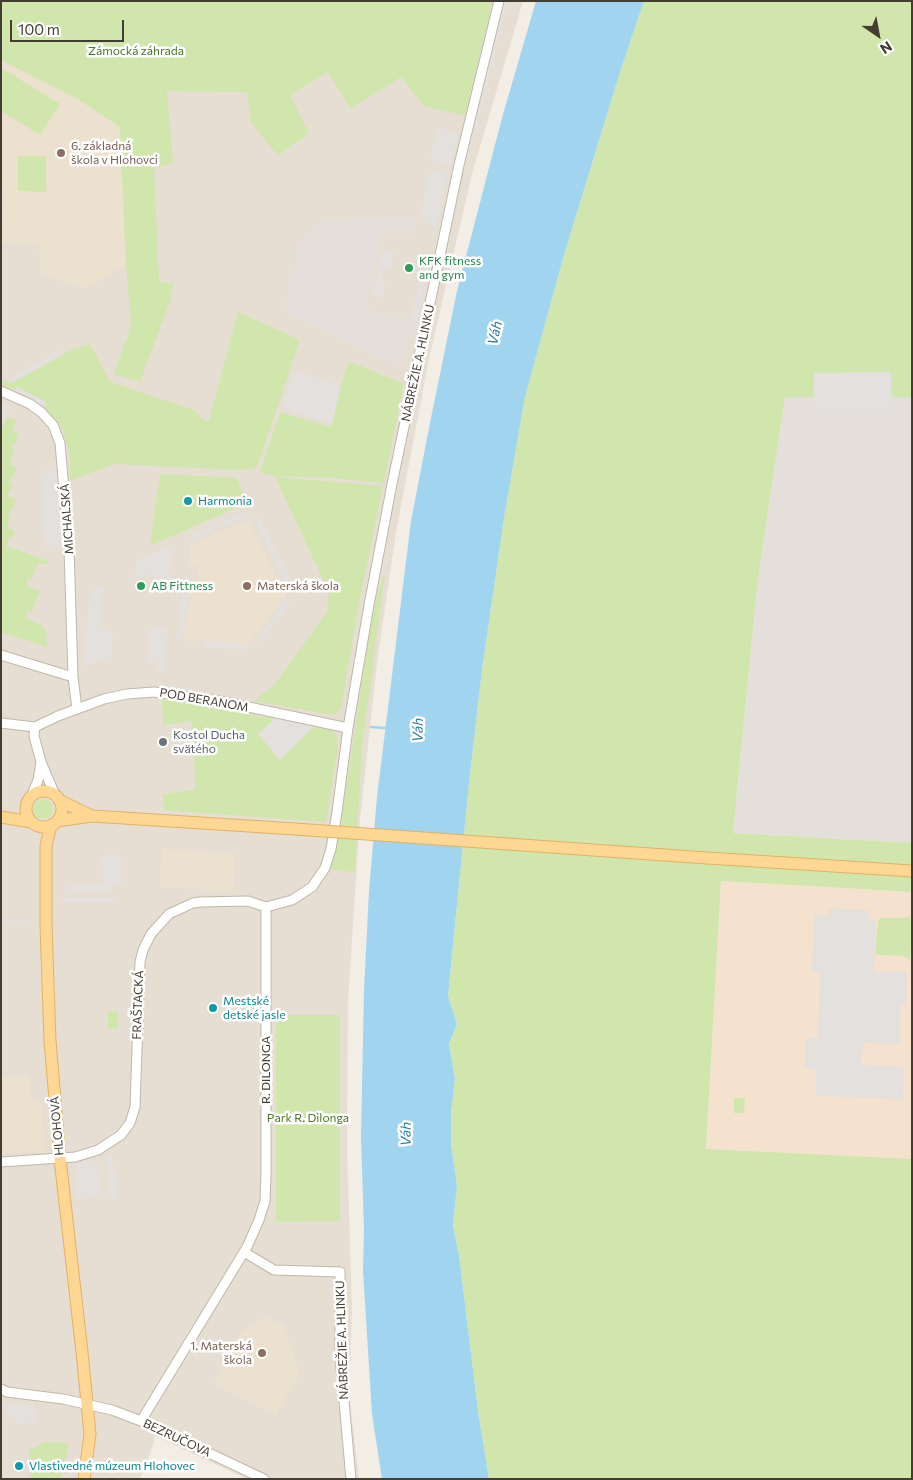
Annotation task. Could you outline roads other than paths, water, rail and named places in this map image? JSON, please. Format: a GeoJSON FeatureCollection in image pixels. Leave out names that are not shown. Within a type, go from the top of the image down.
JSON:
{"type":"FeatureCollection","features":[{"type":"Feature","properties":{"kind":"main road"},"geometry":{"type":"LineString","coordinates":[[1,816],[13,812],[40,791],[45,791],[92,816]]}},
{"type":"Feature","properties":{"kind":"main road"},"geometry":{"type":"LineString","coordinates":[[54,823],[62,810],[57,798]]}},
{"type":"Feature","properties":{"kind":"main road"},"geometry":{"type":"LineString","coordinates":[[29,799],[26,813],[34,824]]}},
{"type":"Feature","properties":{"kind":"main road"},"geometry":{"type":"LineString","coordinates":[[1,816],[46,827],[54,823],[92,816],[912,872]]}},
{"type":"Feature","properties":{"kind":"main road","name":"HLOHOVÁ"},"geometry":{"type":"LineString","coordinates":[[54,823],[46,846],[46,924],[50,1041],[60,1159],[90,1440],[84,1479]]}},
{"type":"Feature","properties":{"kind":"main road","name":"HLOHOVÁ"},"geometry":{"type":"LineString","coordinates":[[34,824],[46,846]]}},
{"type":"Feature","properties":{"kind":"street","name":"NÁBREŽIE A. HLINKU"},"geometry":{"type":"LineString","coordinates":[[266,907],[292,900],[312,887],[325,868],[337,812],[348,728],[381,544],[460,158],[499,1]]}},
{"type":"Feature","properties":{"kind":"street","name":"MICHALSKÁ"},"geometry":{"type":"LineString","coordinates":[[1,391],[25,401],[41,412],[53,425],[60,443],[69,550],[73,677],[77,709]]}},
{"type":"Feature","properties":{"kind":"street"},"geometry":{"type":"LineString","coordinates":[[1,655],[73,677]]}},
{"type":"Feature","properties":{"kind":"street","name":"POD BERANOM"},"geometry":{"type":"LineString","coordinates":[[35,727],[104,699],[127,694],[167,693],[220,701],[348,728]]}},
{"type":"Feature","properties":{"kind":"street"},"geometry":{"type":"LineString","coordinates":[[1,723],[35,727],[34,736],[41,762],[57,798]]}},
{"type":"Feature","properties":{"kind":"street"},"geometry":{"type":"LineString","coordinates":[[29,799],[38,780],[41,762]]}},
{"type":"Feature","properties":{"kind":"street","name":"FRAŠTACKÁ"},"geometry":{"type":"LineString","coordinates":[[1,1162],[75,1157],[98,1150],[122,1134],[130,1123],[136,1106],[140,962],[146,942],[156,926],[163,918],[176,910],[201,902],[248,901],[266,907]]}},
{"type":"Feature","properties":{"kind":"street","name":"R. DILONGA"},"geometry":{"type":"LineString","coordinates":[[141,1421],[244,1252],[259,1220],[264,1200],[266,1184],[266,907]]}},
{"type":"Feature","properties":{"kind":"street","name":"NÁBREŽIE A. HLINKU"},"geometry":{"type":"LineString","coordinates":[[244,1252],[274,1270],[340,1272],[340,1357],[351,1479]]}},
{"type":"Feature","properties":{"kind":"street","name":"BEZRUČOVA"},"geometry":{"type":"LineString","coordinates":[[1,1389],[7,1392],[63,1399],[112,1410],[141,1421],[264,1479]]}},
{"type":"Feature","properties":{"kind":"water","name":"Váh"},"geometry":{"type":"Polygon","coordinates":[[[536,1],[644,1],[620,72],[564,255],[525,397],[504,518],[482,670],[469,783],[448,996],[457,1024],[449,1044],[455,1079],[451,1113],[451,1144],[457,1186],[453,1226],[459,1255],[478,1411],[489,1479],[382,1479],[372,1414],[363,1271],[364,1230],[361,1137],[364,990],[369,891],[377,797],[411,521],[429,428],[457,291],[502,118],[536,1]]]}},
{"type":"Feature","properties":{"kind":"waterway"},"geometry":{"type":"LineString","coordinates":[[371,727],[385,728]]}},
{"type":"Feature","properties":{"kind":"place","name":"6. základná škola v Hlohovci"},"geometry":{"type":"Point","coordinates":[61,153]}},
{"type":"Feature","properties":{"kind":"place","name":"KFK fitness and gym"},"geometry":{"type":"Point","coordinates":[409,268]}},
{"type":"Feature","properties":{"kind":"place","name":"Harmonia"},"geometry":{"type":"Point","coordinates":[188,501]}},
{"type":"Feature","properties":{"kind":"place","name":"AB Fittness"},"geometry":{"type":"Point","coordinates":[141,586]}},
{"type":"Feature","properties":{"kind":"place","name":"Materská škola"},"geometry":{"type":"Point","coordinates":[247,586]}},
{"type":"Feature","properties":{"kind":"place","name":"Kostol Ducha svätého"},"geometry":{"type":"Point","coordinates":[163,742]}},
{"type":"Feature","properties":{"kind":"place","name":"Mestské detské jasle"},"geometry":{"type":"Point","coordinates":[213,1008]}},
{"type":"Feature","properties":{"kind":"place","name":"1. Materská škola"},"geometry":{"type":"Point","coordinates":[262,1353]}},
{"type":"Feature","properties":{"kind":"place","name":"Vlastivedné múzeum Hlohovec"},"geometry":{"type":"Point","coordinates":[19,1466]}},
{"type":"Feature","properties":{"kind":"park label","name":"Zámocká záhrada"},"geometry":{"type":"Point","coordinates":[136,51]}},
{"type":"Feature","properties":{"kind":"park label","name":"Park R. Dilonga"},"geometry":{"type":"Point","coordinates":[308,1118]}}]}
